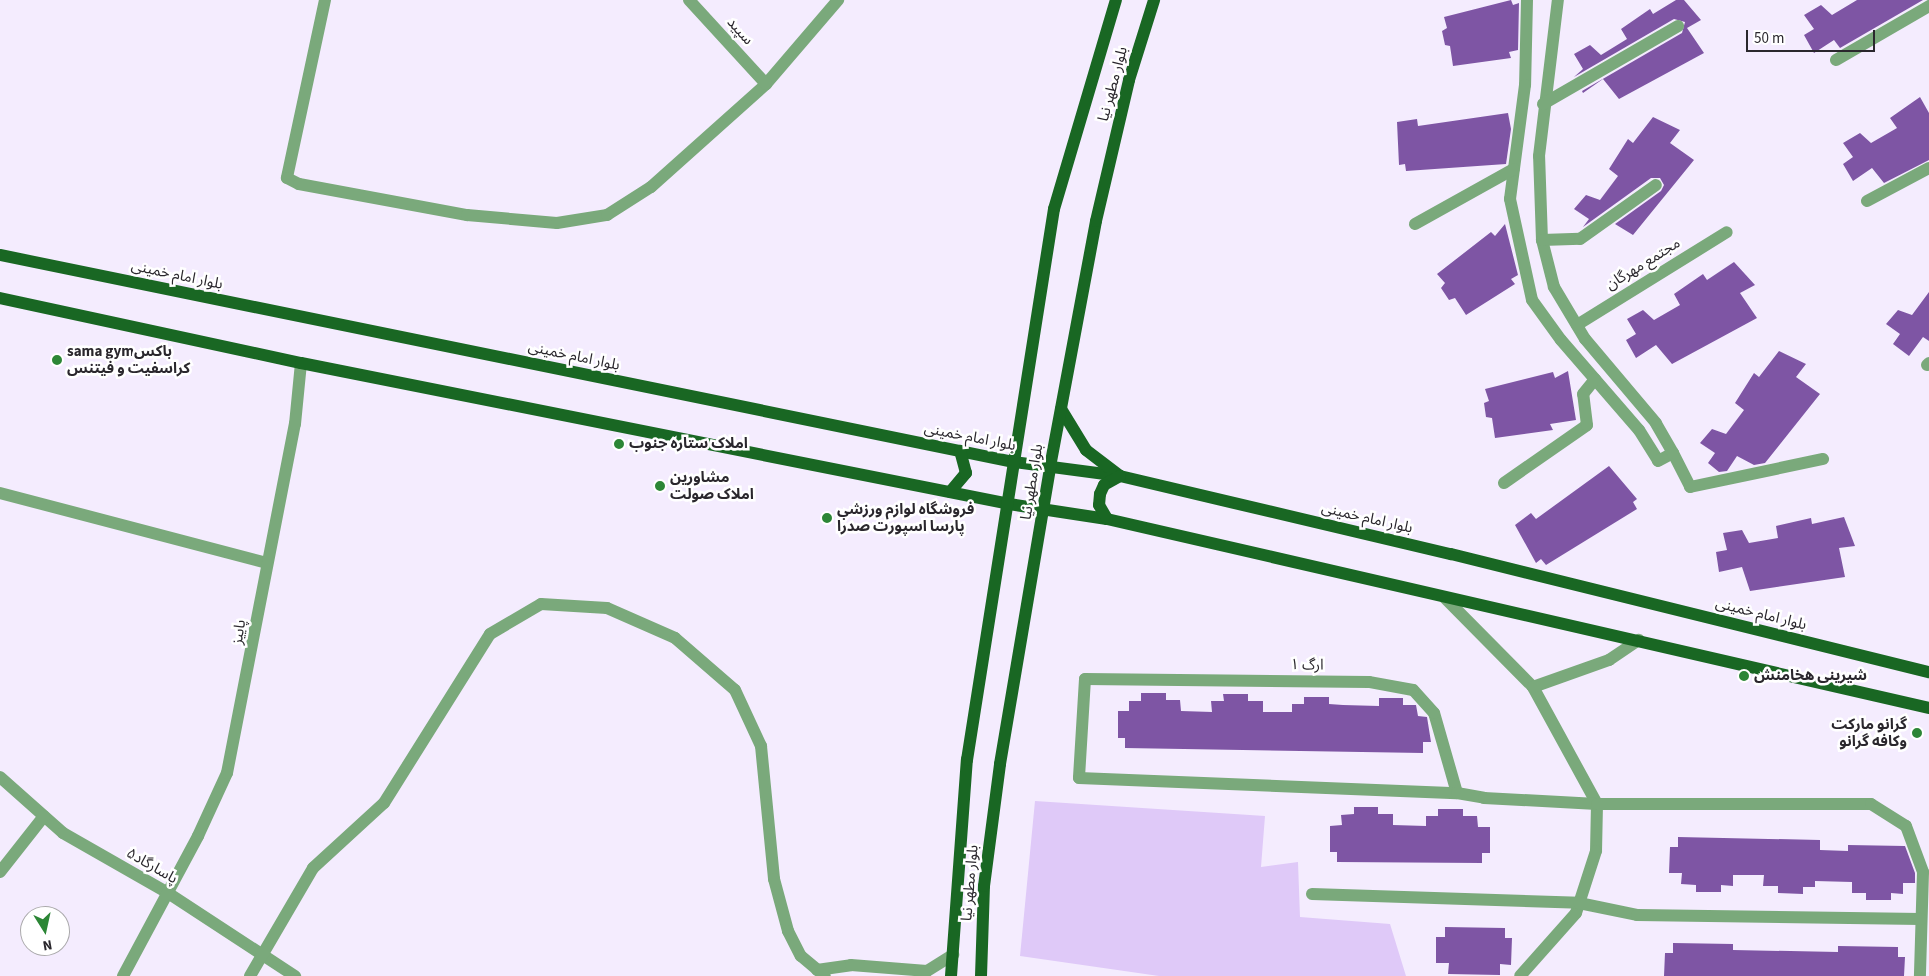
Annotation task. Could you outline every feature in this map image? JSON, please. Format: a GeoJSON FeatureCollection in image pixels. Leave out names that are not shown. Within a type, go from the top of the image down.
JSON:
{"type":"FeatureCollection","features":[{"type":"Feature","properties":{"kind":"main road","name":"بلوار مطهر نیا"},"geometry":{"type":"LineString","coordinates":[[951,976],[967,760],[1009,504],[1054,209],[1116,0]]}},
{"type":"Feature","properties":{"kind":"main road","name":"بلوار مطهر نیا"},"geometry":{"type":"LineString","coordinates":[[981,976],[984,886],[1000,764],[1045,510],[1050,467],[1098,211],[1129,80],[1154,0]]}},
{"type":"Feature","properties":{"kind":"main road","name":"بلوار امام خمینی"},"geometry":{"type":"LineString","coordinates":[[0,255],[1014,462],[1120,476],[1451,554],[1929,672]]}},
{"type":"Feature","properties":{"kind":"main road"},"geometry":{"type":"LineString","coordinates":[[0,298],[301,363],[1009,504],[1107,519],[1929,708]]}},
{"type":"Feature","properties":{"kind":"main road"},"geometry":{"type":"LineString","coordinates":[[1061,409],[1086,450],[1120,476],[1104,484],[1100,494],[1099,505],[1107,519]]}},
{"type":"Feature","properties":{"kind":"main road"},"geometry":{"type":"LineString","coordinates":[[950,492],[966,473],[966,463],[960,451]]}},
{"type":"Feature","properties":{"kind":"street"},"geometry":{"type":"LineString","coordinates":[[325,0],[287,178],[299,184],[467,215],[557,223],[607,215],[651,187],[766,84],[838,0]]}},
{"type":"Feature","properties":{"kind":"street","name":"سپید"},"geometry":{"type":"LineString","coordinates":[[689,0],[766,84]]}},
{"type":"Feature","properties":{"kind":"street"},"geometry":{"type":"LineString","coordinates":[[1527,0],[1525,85],[1510,199],[1532,300],[1595,379],[1639,430],[1658,461],[1673,453]]}},
{"type":"Feature","properties":{"kind":"street"},"geometry":{"type":"LineString","coordinates":[[1558,0],[1543,104],[1538,156],[1542,240],[1554,288],[1577,325],[1656,423],[1690,486],[1823,459]]}},
{"type":"Feature","properties":{"kind":"street"},"geometry":{"type":"LineString","coordinates":[[1836,60],[1929,6]]}},
{"type":"Feature","properties":{"kind":"street"},"geometry":{"type":"LineString","coordinates":[[1543,104],[1678,26]]}},
{"type":"Feature","properties":{"kind":"street"},"geometry":{"type":"LineString","coordinates":[[1867,201],[1929,168]]}},
{"type":"Feature","properties":{"kind":"street"},"geometry":{"type":"LineString","coordinates":[[1415,224],[1514,169]]}},
{"type":"Feature","properties":{"kind":"street"},"geometry":{"type":"LineString","coordinates":[[1542,240],[1580,239],[1656,185]]}},
{"type":"Feature","properties":{"kind":"street","name":"مجتمع مهرگان"},"geometry":{"type":"LineString","coordinates":[[1577,325],[1727,232]]}},
{"type":"Feature","properties":{"kind":"street","name":"پاییز"},"geometry":{"type":"LineString","coordinates":[[124,976],[168,893],[227,773],[253,652],[267,563],[295,424],[301,363]]}},
{"type":"Feature","properties":{"kind":"street"},"geometry":{"type":"LineString","coordinates":[[1504,483],[1587,425],[1583,394],[1595,379]]}},
{"type":"Feature","properties":{"kind":"street"},"geometry":{"type":"LineString","coordinates":[[0,494],[267,563]]}},
{"type":"Feature","properties":{"kind":"street"},"geometry":{"type":"LineString","coordinates":[[1445,598],[1533,687],[1597,804],[1596,851],[1576,913],[1520,976]]}},
{"type":"Feature","properties":{"kind":"street"},"geometry":{"type":"LineString","coordinates":[[250,976],[313,868],[384,803],[490,634],[541,604],[607,608],[675,638],[735,690],[762,746],[774,878],[788,931],[801,956],[821,973],[851,965],[926,971],[953,955]]}},
{"type":"Feature","properties":{"kind":"street"},"geometry":{"type":"LineString","coordinates":[[1533,687],[1609,660],[1639,640]]}},
{"type":"Feature","properties":{"kind":"street","name":"ارگ ۱"},"geometry":{"type":"LineString","coordinates":[[1085,679],[1369,682],[1413,690],[1434,713],[1457,793],[1079,778],[1085,679]]}},
{"type":"Feature","properties":{"kind":"street","name":"پاسارگاد۵"},"geometry":{"type":"LineString","coordinates":[[0,777],[62,833],[168,893],[295,976]]}},
{"type":"Feature","properties":{"kind":"street"},"geometry":{"type":"LineString","coordinates":[[1457,793],[1484,798],[1597,804],[1871,804],[1906,826],[1923,872],[1920,976]]}},
{"type":"Feature","properties":{"kind":"street"},"geometry":{"type":"LineString","coordinates":[[0,872],[44,816]]}},
{"type":"Feature","properties":{"kind":"street"},"geometry":{"type":"LineString","coordinates":[[1312,894],[1579,903],[1637,915],[1921,919]]}},
{"type":"Feature","properties":{"kind":"shaded area"},"geometry":{"type":"Polygon","coordinates":[[[1035,801],[1265,816],[1261,867],[1298,862],[1300,917],[1390,924],[1406,976],[1159,976],[1020,956],[1035,801]]]}},
{"type":"Feature","properties":{"kind":"building"},"geometry":{"type":"Polygon","coordinates":[[[1511,0],[1513,5],[1519,3],[1518,50],[1509,52],[1511,58],[1453,66],[1450,46],[1445,45],[1442,31],[1447,28],[1444,17],[1511,0]]]}},
{"type":"Feature","properties":{"kind":"building"},"geometry":{"type":"Polygon","coordinates":[[[1676,0],[1684,0],[1701,20],[1687,28],[1704,53],[1619,99],[1603,79],[1583,93],[1582,91],[1682,33],[1685,22],[1674,19],[1574,77],[1583,69],[1574,54],[1590,45],[1601,55],[1627,39],[1621,29],[1650,9],[1653,14],[1676,0]]]}},
{"type":"Feature","properties":{"kind":"building"},"geometry":{"type":"Polygon","coordinates":[[[1857,0],[1923,0],[1840,48],[1834,40],[1814,53],[1804,35],[1814,29],[1804,15],[1821,5],[1832,15],[1857,0]]]}},
{"type":"Feature","properties":{"kind":"building"},"geometry":{"type":"Polygon","coordinates":[[[1920,97],[1929,113],[1929,160],[1884,183],[1872,168],[1853,181],[1843,164],[1853,157],[1843,143],[1860,133],[1871,143],[1897,128],[1890,118],[1920,97]]]}},
{"type":"Feature","properties":{"kind":"building"},"geometry":{"type":"Polygon","coordinates":[[[1508,113],[1511,129],[1506,164],[1406,171],[1405,164],[1399,165],[1397,122],[1417,119],[1418,126],[1508,113]]]}},
{"type":"Feature","properties":{"kind":"building"},"geometry":{"type":"Polygon","coordinates":[[[1653,117],[1680,130],[1670,143],[1694,160],[1633,235],[1615,224],[1661,191],[1664,185],[1660,178],[1651,178],[1583,227],[1589,219],[1574,209],[1586,195],[1600,200],[1618,176],[1609,169],[1628,139],[1633,143],[1653,117]]]}},
{"type":"Feature","properties":{"kind":"building"},"geometry":{"type":"Polygon","coordinates":[[[1505,224],[1518,275],[1511,279],[1515,284],[1466,315],[1455,298],[1449,300],[1441,288],[1445,283],[1437,274],[1491,232],[1495,236],[1505,224]]]}},
{"type":"Feature","properties":{"kind":"building"},"geometry":{"type":"Polygon","coordinates":[[[1734,262],[1755,285],[1740,293],[1757,318],[1672,364],[1656,345],[1636,358],[1626,340],[1636,334],[1627,319],[1643,310],[1654,320],[1680,305],[1674,294],[1703,274],[1707,280],[1734,262]]]}},
{"type":"Feature","properties":{"kind":"building"},"geometry":{"type":"Polygon","coordinates":[[[1929,292],[1929,341],[1923,337],[1909,356],[1893,344],[1900,334],[1886,324],[1898,310],[1912,315],[1929,292]]]}},
{"type":"Feature","properties":{"kind":"building"},"geometry":{"type":"Polygon","coordinates":[[[1779,351],[1806,364],[1796,377],[1820,394],[1765,463],[1754,465],[1737,456],[1727,471],[1719,472],[1708,463],[1715,453],[1700,443],[1712,429],[1726,434],[1744,410],[1735,403],[1754,373],[1759,377],[1779,351]]]}},
{"type":"Feature","properties":{"kind":"building"},"geometry":{"type":"Polygon","coordinates":[[[1568,371],[1576,420],[1550,424],[1553,430],[1495,438],[1492,418],[1486,417],[1484,403],[1489,401],[1485,389],[1553,372],[1555,378],[1568,371]]]}},
{"type":"Feature","properties":{"kind":"building"},"geometry":{"type":"Polygon","coordinates":[[[1609,466],[1637,499],[1633,502],[1637,509],[1546,565],[1541,559],[1536,563],[1515,525],[1531,513],[1536,519],[1609,466]]]}},
{"type":"Feature","properties":{"kind":"building"},"geometry":{"type":"Polygon","coordinates":[[[1844,517],[1855,546],[1839,548],[1845,577],[1750,591],[1742,567],[1719,572],[1716,552],[1727,550],[1723,533],[1742,530],[1749,543],[1778,538],[1776,526],[1811,518],[1812,524],[1844,517]]]}},
{"type":"Feature","properties":{"kind":"building"},"geometry":{"type":"Polygon","coordinates":[[[1141,693],[1166,693],[1166,700],[1180,700],[1181,711],[1212,712],[1211,701],[1224,701],[1223,694],[1248,694],[1248,701],[1263,701],[1263,712],[1292,712],[1292,704],[1304,704],[1304,697],[1329,697],[1329,704],[1379,706],[1379,698],[1403,698],[1403,705],[1416,705],[1418,716],[1427,717],[1431,742],[1423,742],[1423,753],[1125,748],[1125,738],[1118,738],[1118,711],[1129,711],[1129,701],[1141,701],[1141,693]]]}},
{"type":"Feature","properties":{"kind":"building"},"geometry":{"type":"Polygon","coordinates":[[[1354,807],[1378,807],[1378,814],[1393,814],[1393,825],[1426,826],[1426,816],[1438,816],[1438,809],[1463,809],[1463,816],[1477,816],[1478,827],[1490,827],[1490,853],[1482,853],[1482,863],[1337,862],[1337,852],[1330,852],[1330,826],[1342,825],[1341,815],[1354,814],[1354,807]]]}},
{"type":"Feature","properties":{"kind":"building"},"geometry":{"type":"Polygon","coordinates":[[[1678,837],[1820,840],[1820,850],[1848,851],[1848,845],[1905,846],[1915,873],[1915,883],[1903,883],[1903,894],[1891,893],[1891,900],[1866,900],[1866,893],[1852,893],[1852,882],[1815,881],[1815,887],[1803,887],[1803,894],[1778,893],[1778,886],[1763,886],[1764,875],[1733,875],[1733,886],[1721,885],[1721,892],[1696,892],[1696,885],[1681,884],[1682,873],[1669,873],[1670,847],[1678,847],[1678,837]]]}},
{"type":"Feature","properties":{"kind":"building"},"geometry":{"type":"Polygon","coordinates":[[[1445,927],[1505,928],[1505,938],[1512,938],[1511,965],[1500,964],[1500,975],[1448,974],[1449,963],[1436,963],[1436,937],[1445,937],[1445,927]]]}},
{"type":"Feature","properties":{"kind":"building"},"geometry":{"type":"Polygon","coordinates":[[[1673,943],[1733,944],[1733,950],[1838,952],[1838,946],[1898,947],[1898,957],[1905,957],[1904,976],[1664,976],[1665,953],[1673,953],[1673,943]]]}},
{"type":"Feature","properties":{"kind":"place","name":"sama gymباکس کراسفیت و فیتنس"},"geometry":{"type":"Point","coordinates":[57,360]}},
{"type":"Feature","properties":{"kind":"place","name":"املاک ستاره جنوب"},"geometry":{"type":"Point","coordinates":[619,444]}},
{"type":"Feature","properties":{"kind":"place","name":"مشاورین املاک صولت"},"geometry":{"type":"Point","coordinates":[660,486]}},
{"type":"Feature","properties":{"kind":"place","name":"فروشگاه لوازم ورزشي پارسا اسپورت صدرا"},"geometry":{"type":"Point","coordinates":[827,518]}},
{"type":"Feature","properties":{"kind":"place","name":"شیرینی هخامنش"},"geometry":{"type":"Point","coordinates":[1744,676]}},
{"type":"Feature","properties":{"kind":"place","name":"گرانو مارکت وکافه گرانو"},"geometry":{"type":"Point","coordinates":[1917,733]}}]}
